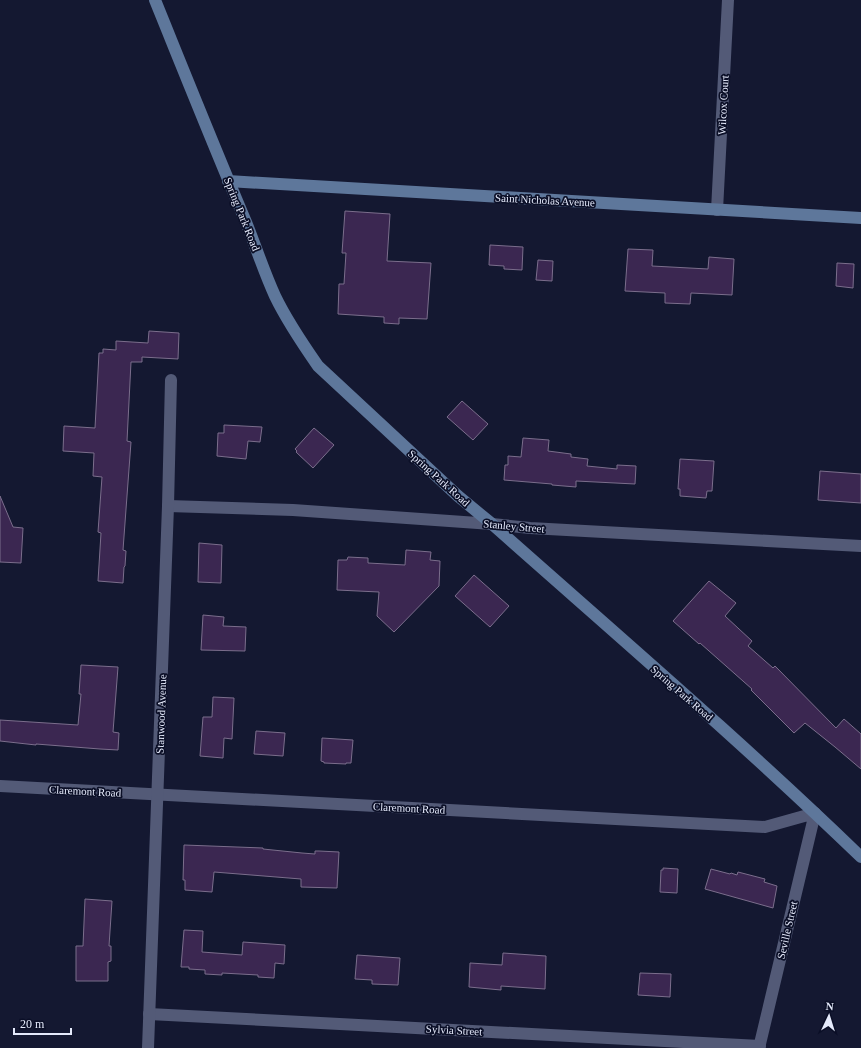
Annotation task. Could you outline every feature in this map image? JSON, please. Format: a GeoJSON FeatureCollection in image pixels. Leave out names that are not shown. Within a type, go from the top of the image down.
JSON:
{"type":"FeatureCollection","features":[{"type":"Feature","properties":{"kind":"main road","name":"Spring Park Road"},"geometry":{"type":"LineString","coordinates":[[155,0],[228,181],[253,238],[274,294],[300,341],[318,366],[458,496],[492,524],[714,720],[861,857]]}},
{"type":"Feature","properties":{"kind":"main road","name":"Saint Nicholas Avenue"},"geometry":{"type":"LineString","coordinates":[[228,181],[861,218]]}},
{"type":"Feature","properties":{"kind":"street","name":"Wilcox Court"},"geometry":{"type":"LineString","coordinates":[[717,210],[728,0]]}},
{"type":"Feature","properties":{"kind":"street","name":"Stanwood Avenue"},"geometry":{"type":"LineString","coordinates":[[148,1048],[168,506],[171,380]]}},
{"type":"Feature","properties":{"kind":"street","name":"Stanley Street"},"geometry":{"type":"LineString","coordinates":[[168,506],[293,510],[530,528],[861,546]]}},
{"type":"Feature","properties":{"kind":"street","name":"Claremont Road"},"geometry":{"type":"LineString","coordinates":[[0,786],[765,827],[815,813]]}},
{"type":"Feature","properties":{"kind":"street","name":"Seville Street"},"geometry":{"type":"LineString","coordinates":[[760,1047],[815,813]]}},
{"type":"Feature","properties":{"kind":"street","name":"Sylvia Street"},"geometry":{"type":"LineString","coordinates":[[149,1014],[760,1047]]}},
{"type":"Feature","properties":{"kind":"building"},"geometry":{"type":"Polygon","coordinates":[[[345,211],[390,214],[387,261],[431,263],[427,319],[399,318],[399,324],[384,323],[384,317],[338,314],[339,284],[344,284],[346,253],[342,253],[345,211]]]}},
{"type":"Feature","properties":{"kind":"building"},"geometry":{"type":"Polygon","coordinates":[[[490,245],[523,247],[522,270],[504,269],[504,266],[489,265],[490,245]]]}},
{"type":"Feature","properties":{"kind":"building"},"geometry":{"type":"Polygon","coordinates":[[[628,249],[653,250],[652,266],[708,269],[709,257],[734,259],[732,295],[691,293],[690,304],[665,303],[665,293],[625,291],[628,249]]]}},
{"type":"Feature","properties":{"kind":"building"},"geometry":{"type":"Polygon","coordinates":[[[538,260],[553,261],[552,281],[536,280],[538,260]]]}},
{"type":"Feature","properties":{"kind":"building"},"geometry":{"type":"Polygon","coordinates":[[[837,263],[854,264],[853,288],[836,286],[837,263]]]}},
{"type":"Feature","properties":{"kind":"building"},"geometry":{"type":"Polygon","coordinates":[[[149,331],[179,333],[178,359],[142,357],[142,362],[131,362],[127,441],[131,442],[123,550],[126,551],[123,583],[98,581],[101,533],[98,532],[102,477],[93,476],[94,453],[63,451],[64,426],[95,428],[99,353],[103,353],[103,349],[116,350],[116,341],[148,343],[149,331]]]}},
{"type":"Feature","properties":{"kind":"building"},"geometry":{"type":"Polygon","coordinates":[[[462,401],[488,424],[473,440],[447,417],[462,401]]]}},
{"type":"Feature","properties":{"kind":"building"},"geometry":{"type":"Polygon","coordinates":[[[224,425],[262,427],[260,442],[248,441],[246,459],[217,456],[218,433],[224,433],[224,425]]]}},
{"type":"Feature","properties":{"kind":"building"},"geometry":{"type":"Polygon","coordinates":[[[314,428],[334,445],[313,468],[296,452],[297,451],[295,449],[314,428]]]}},
{"type":"Feature","properties":{"kind":"building"},"geometry":{"type":"Polygon","coordinates":[[[523,438],[549,440],[548,451],[571,454],[571,457],[588,459],[587,466],[617,469],[617,465],[636,466],[635,484],[576,481],[576,487],[504,480],[505,465],[508,465],[508,456],[521,457],[523,438]]]}},
{"type":"Feature","properties":{"kind":"building"},"geometry":{"type":"Polygon","coordinates":[[[680,459],[714,461],[712,491],[707,491],[706,498],[680,496],[680,489],[678,489],[680,459]]]}},
{"type":"Feature","properties":{"kind":"building"},"geometry":{"type":"Polygon","coordinates":[[[820,471],[861,474],[861,503],[818,500],[820,471]]]}},
{"type":"Feature","properties":{"kind":"building"},"geometry":{"type":"Polygon","coordinates":[[[0,496],[13,527],[23,528],[21,563],[0,562],[0,496]]]}},
{"type":"Feature","properties":{"kind":"building"},"geometry":{"type":"Polygon","coordinates":[[[199,543],[222,545],[221,583],[198,582],[199,543]]]}},
{"type":"Feature","properties":{"kind":"building"},"geometry":{"type":"Polygon","coordinates":[[[406,550],[431,552],[430,560],[440,561],[439,586],[394,632],[377,616],[379,592],[337,590],[338,560],[347,560],[348,557],[368,558],[368,563],[405,565],[406,550]]]}},
{"type":"Feature","properties":{"kind":"building"},"geometry":{"type":"Polygon","coordinates":[[[474,575],[509,606],[490,627],[455,596],[474,575]]]}},
{"type":"Feature","properties":{"kind":"building"},"geometry":{"type":"Polygon","coordinates":[[[709,581],[736,603],[725,616],[752,641],[748,646],[773,668],[775,666],[836,728],[844,719],[861,734],[861,769],[805,723],[794,733],[751,690],[752,689],[673,621],[709,581]]]}},
{"type":"Feature","properties":{"kind":"building"},"geometry":{"type":"Polygon","coordinates":[[[203,615],[224,617],[223,626],[246,627],[245,651],[201,650],[203,615]]]}},
{"type":"Feature","properties":{"kind":"building"},"geometry":{"type":"Polygon","coordinates":[[[81,665],[118,667],[113,732],[119,733],[118,750],[36,745],[0,741],[0,720],[78,725],[81,694],[79,694],[81,665]]]}},
{"type":"Feature","properties":{"kind":"building"},"geometry":{"type":"Polygon","coordinates":[[[213,697],[234,698],[232,739],[224,738],[223,758],[200,756],[203,717],[212,717],[213,697]]]}},
{"type":"Feature","properties":{"kind":"building"},"geometry":{"type":"Polygon","coordinates":[[[256,731],[285,733],[283,756],[254,754],[256,731]]]}},
{"type":"Feature","properties":{"kind":"building"},"geometry":{"type":"Polygon","coordinates":[[[322,738],[353,740],[351,763],[324,763],[321,761],[322,738]]]}},
{"type":"Feature","properties":{"kind":"building"},"geometry":{"type":"Polygon","coordinates":[[[184,845],[263,848],[315,854],[315,851],[339,852],[337,888],[301,887],[301,879],[214,872],[212,892],[185,890],[185,880],[183,880],[184,845]]]}},
{"type":"Feature","properties":{"kind":"building"},"geometry":{"type":"Polygon","coordinates":[[[663,868],[678,869],[677,893],[660,892],[661,870],[663,870],[663,868]]]}},
{"type":"Feature","properties":{"kind":"building"},"geometry":{"type":"Polygon","coordinates":[[[711,869],[737,875],[738,872],[765,879],[764,882],[777,886],[773,908],[705,889],[711,869]]]}},
{"type":"Feature","properties":{"kind":"building"},"geometry":{"type":"Polygon","coordinates":[[[85,899],[112,901],[109,946],[111,946],[111,961],[108,962],[108,981],[76,981],[76,946],[83,946],[85,899]]]}},
{"type":"Feature","properties":{"kind":"building"},"geometry":{"type":"Polygon","coordinates":[[[184,930],[203,931],[202,952],[242,955],[243,942],[285,945],[284,964],[275,963],[274,978],[258,977],[258,975],[222,973],[222,975],[205,974],[205,970],[181,967],[184,930]]]}},
{"type":"Feature","properties":{"kind":"building"},"geometry":{"type":"Polygon","coordinates":[[[503,953],[546,956],[545,989],[501,986],[501,990],[469,987],[470,963],[502,965],[503,953]]]}},
{"type":"Feature","properties":{"kind":"building"},"geometry":{"type":"Polygon","coordinates":[[[357,955],[400,958],[398,985],[372,984],[372,980],[355,979],[357,955]]]}},
{"type":"Feature","properties":{"kind":"building"},"geometry":{"type":"Polygon","coordinates":[[[640,973],[671,974],[670,997],[638,995],[640,973]]]}}]}
